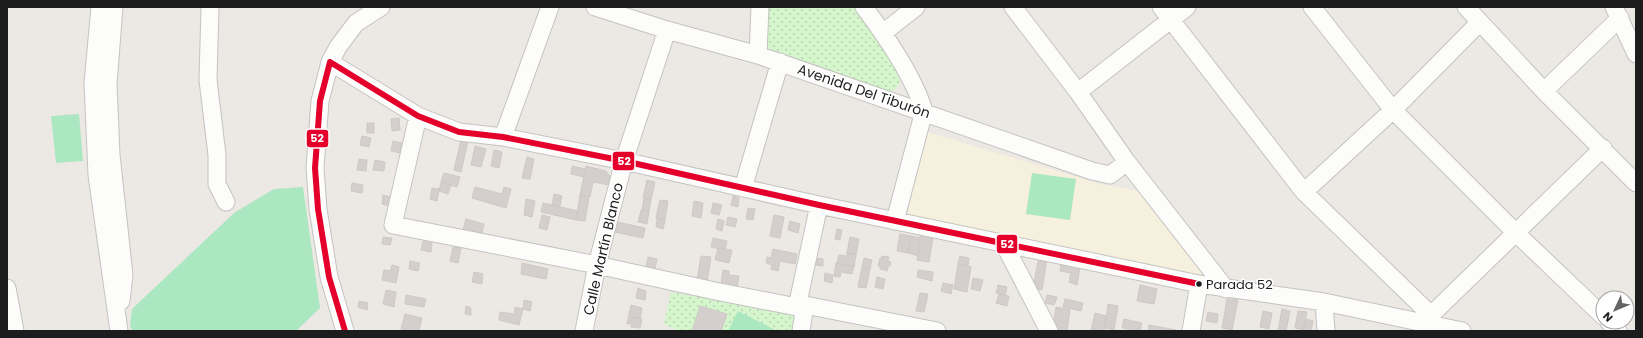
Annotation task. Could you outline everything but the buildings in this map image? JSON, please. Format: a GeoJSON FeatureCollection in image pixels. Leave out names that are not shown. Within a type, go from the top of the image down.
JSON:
{"type":"FeatureCollection","features":[{"type":"Feature","properties":{"kind":"street"},"geometry":{"type":"LineString","coordinates":[[100,7],[93,83],[97,175],[119,331]]}},
{"type":"Feature","properties":{"kind":"street"},"geometry":{"type":"LineString","coordinates":[[114,7],[108,84],[112,155],[124,276],[119,331]]}},
{"type":"Feature","properties":{"kind":"street"},"geometry":{"type":"LineString","coordinates":[[210,7],[208,80],[217,155],[217,184],[226,202]]}},
{"type":"Feature","properties":{"kind":"street"},"geometry":{"type":"LineString","coordinates":[[348,329],[329,277],[318,209],[315,168],[320,101],[330,62],[338,47],[356,23],[381,7]]}},
{"type":"Feature","properties":{"kind":"street"},"geometry":{"type":"LineString","coordinates":[[503,137],[550,7]]}},
{"type":"Feature","properties":{"kind":"street","name":"Avenida Del Tiburón"},"geometry":{"type":"LineString","coordinates":[[595,7],[629,12],[667,30],[780,62],[1104,174],[1110,175],[1128,162]]}},
{"type":"Feature","properties":{"kind":"street"},"geometry":{"type":"LineString","coordinates":[[758,55],[760,7]]}},
{"type":"Feature","properties":{"kind":"street"},"geometry":{"type":"LineString","coordinates":[[864,7],[883,33],[920,97],[924,111],[895,221]]}},
{"type":"Feature","properties":{"kind":"street"},"geometry":{"type":"LineString","coordinates":[[883,33],[916,7]]}},
{"type":"Feature","properties":{"kind":"street"},"geometry":{"type":"LineString","coordinates":[[1013,7],[1078,92],[1128,162],[1226,289]]}},
{"type":"Feature","properties":{"kind":"street"},"geometry":{"type":"LineString","coordinates":[[1078,92],[1166,13],[1187,7]]}},
{"type":"Feature","properties":{"kind":"street"},"geometry":{"type":"LineString","coordinates":[[1312,7],[1393,110],[1516,233],[1595,308]]}},
{"type":"Feature","properties":{"kind":"street"},"geometry":{"type":"LineString","coordinates":[[1466,7],[1544,91],[1603,148],[1636,183]]}},
{"type":"Feature","properties":{"kind":"street"},"geometry":{"type":"LineString","coordinates":[[1166,13],[1304,192],[1432,321]]}},
{"type":"Feature","properties":{"kind":"street"},"geometry":{"type":"LineString","coordinates":[[1544,91],[1617,13],[1636,54]]}},
{"type":"Feature","properties":{"kind":"street"},"geometry":{"type":"LineString","coordinates":[[1304,192],[1393,110],[1479,22]]}},
{"type":"Feature","properties":{"kind":"street","name":"Calle Martín Blanco"},"geometry":{"type":"LineString","coordinates":[[584,331],[598,264],[624,161],[667,30]]}},
{"type":"Feature","properties":{"kind":"street"},"geometry":{"type":"LineString","coordinates":[[330,62],[418,116],[459,132],[503,137],[624,161],[819,205],[1199,284],[1324,302],[1432,321],[1462,331]]}},
{"type":"Feature","properties":{"kind":"street"},"geometry":{"type":"LineString","coordinates":[[743,188],[780,62]]}},
{"type":"Feature","properties":{"kind":"street"},"geometry":{"type":"LineString","coordinates":[[418,116],[393,225],[598,264],[715,291],[931,330]]}},
{"type":"Feature","properties":{"kind":"street"},"geometry":{"type":"LineString","coordinates":[[1432,321],[1516,233],[1603,148]]}},
{"type":"Feature","properties":{"kind":"street"},"geometry":{"type":"LineString","coordinates":[[801,331],[801,306],[819,205]]}},
{"type":"Feature","properties":{"kind":"street"},"geometry":{"type":"LineString","coordinates":[[1004,244],[1049,331]]}},
{"type":"Feature","properties":{"kind":"street"},"geometry":{"type":"LineString","coordinates":[[1191,331],[1199,284]]}},
{"type":"Feature","properties":{"kind":"street"},"geometry":{"type":"LineString","coordinates":[[7,288],[15,331]]}},
{"type":"Feature","properties":{"kind":"street"},"geometry":{"type":"LineString","coordinates":[[1324,302],[1326,331]]}},
{"type":"Feature","properties":{"kind":"shaded area"},"geometry":{"type":"Polygon","coordinates":[[[924,131],[1100,184],[1144,192],[1210,279],[907,219],[924,131]]]}},
{"type":"Feature","properties":{"kind":"green space"},"geometry":{"type":"Polygon","coordinates":[[[766,7],[857,7],[899,72],[901,80],[896,89],[888,91],[773,54],[767,48],[766,7]]]}},
{"type":"Feature","properties":{"kind":"green space"},"geometry":{"type":"Polygon","coordinates":[[[79,114],[83,161],[56,163],[51,116],[79,114]]]}},
{"type":"Feature","properties":{"kind":"green space"},"geometry":{"type":"Polygon","coordinates":[[[1032,173],[1076,179],[1070,220],[1026,214],[1032,173]]]}},
{"type":"Feature","properties":{"kind":"green space"},"geometry":{"type":"Polygon","coordinates":[[[303,187],[320,308],[296,331],[132,331],[130,325],[132,309],[234,213],[274,189],[303,187]]]}},
{"type":"Feature","properties":{"kind":"green space"},"geometry":{"type":"Polygon","coordinates":[[[671,292],[792,314],[798,319],[796,331],[678,331],[664,324],[671,292]]]}},
{"type":"Feature","properties":{"kind":"green space"},"geometry":{"type":"Polygon","coordinates":[[[738,311],[777,331],[728,331],[738,311]]]}},
{"type":"Feature","properties":{"kind":"transit line","name":"52"},"geometry":{"type":"LineString","coordinates":[[345,331],[329,277],[318,209],[315,168],[320,101],[330,62],[418,116],[459,132],[503,137],[624,161],[819,205],[1199,284]]}},
{"type":"Feature","properties":{"kind":"place","name":"Parada 52"},"geometry":{"type":"Point","coordinates":[1199,284]}}]}
